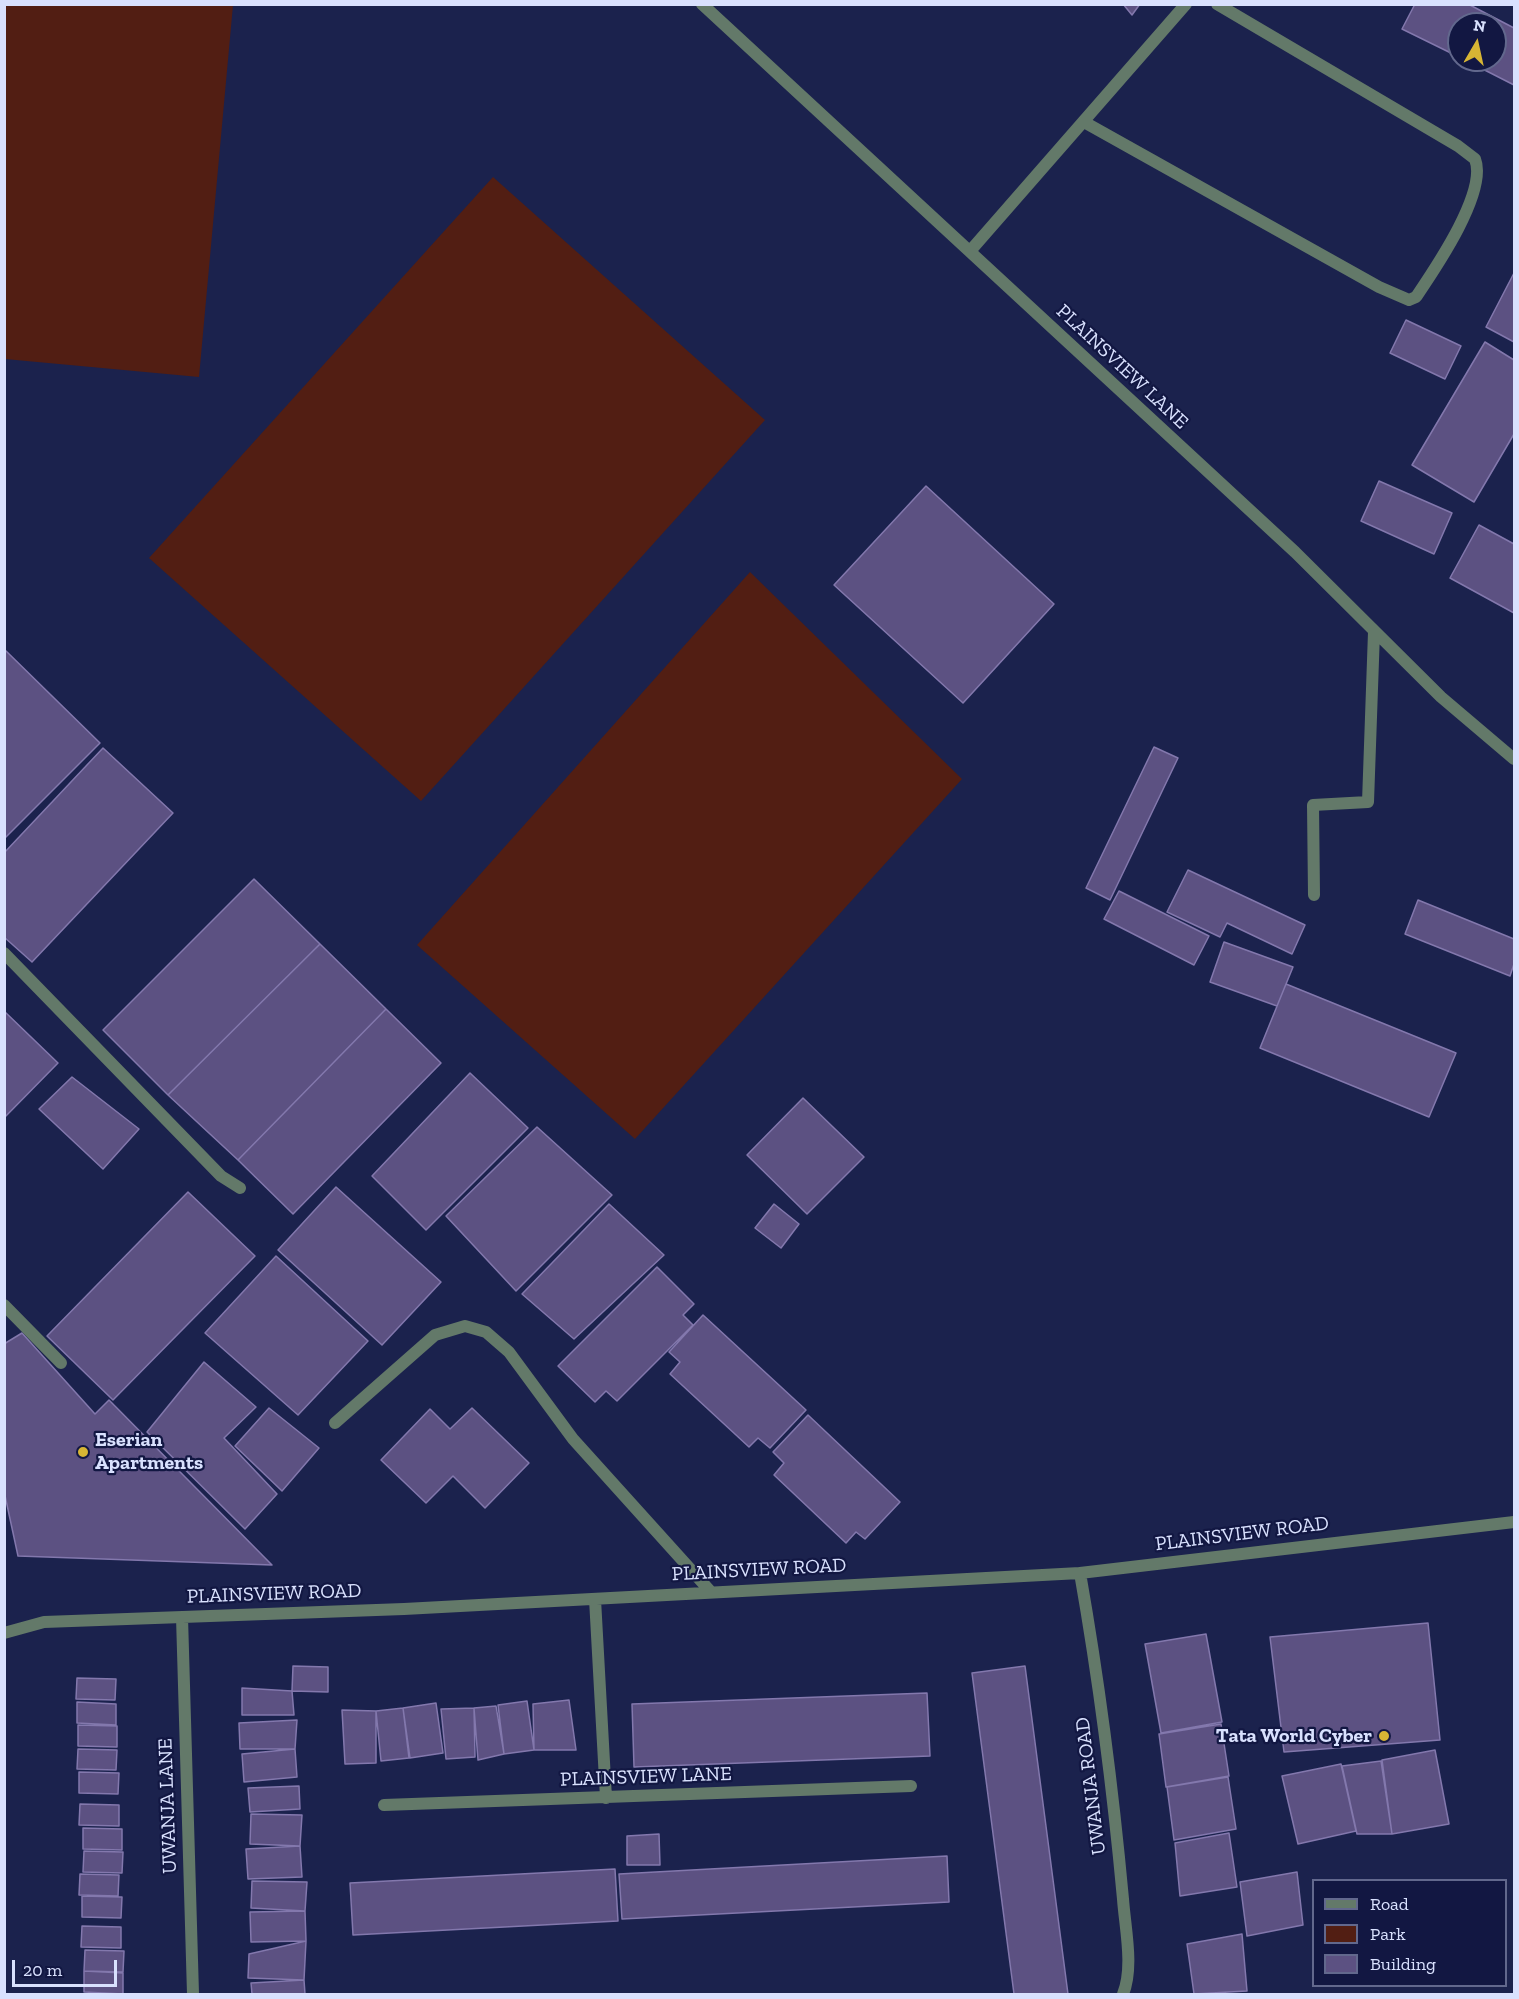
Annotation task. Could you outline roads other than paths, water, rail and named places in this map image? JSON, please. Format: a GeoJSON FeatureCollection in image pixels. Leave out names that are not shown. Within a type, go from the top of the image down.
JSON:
{"type":"FeatureCollection","features":[{"type":"Feature","properties":{"kind":"street","name":"PLAINSVIEW LANE"},"geometry":{"type":"LineString","coordinates":[[702,4],[971,250],[1050,328],[1295,552],[1441,697],[1515,759]]}},
{"type":"Feature","properties":{"kind":"street"},"geometry":{"type":"LineString","coordinates":[[971,250],[1186,4]]}},
{"type":"Feature","properties":{"kind":"street"},"geometry":{"type":"LineString","coordinates":[[1084,122],[1379,287],[1409,300],[1416,297],[1470,203],[1477,180],[1474,159],[1458,146],[1217,4]]}},
{"type":"Feature","properties":{"kind":"street"},"geometry":{"type":"LineString","coordinates":[[1314,895],[1313,805],[1368,802],[1374,632]]}},
{"type":"Feature","properties":{"kind":"street"},"geometry":{"type":"LineString","coordinates":[[4,953],[220,1176],[240,1188]]}},
{"type":"Feature","properties":{"kind":"street"},"geometry":{"type":"LineString","coordinates":[[4,1305],[61,1363]]}},
{"type":"Feature","properties":{"kind":"street"},"geometry":{"type":"LineString","coordinates":[[335,1423],[435,1335],[465,1326],[486,1332],[509,1352],[573,1439],[711,1592]]}},
{"type":"Feature","properties":{"kind":"street","name":"PLAINSVIEW ROAD"},"geometry":{"type":"LineString","coordinates":[[4,1633],[44,1622],[595,1599],[1080,1573],[1515,1522]]}},
{"type":"Feature","properties":{"kind":"street","name":"UWANJA ROAD"},"geometry":{"type":"LineString","coordinates":[[1080,1573],[1094,1655],[1119,1855],[1127,1954],[1126,1988],[1123,1995]]}},
{"type":"Feature","properties":{"kind":"street"},"geometry":{"type":"LineString","coordinates":[[595,1599],[606,1798]]}},
{"type":"Feature","properties":{"kind":"street","name":"UWANJA LANE"},"geometry":{"type":"LineString","coordinates":[[182,1617],[193,1995]]}},
{"type":"Feature","properties":{"kind":"street","name":"PLAINSVIEW LANE"},"geometry":{"type":"LineString","coordinates":[[384,1804],[911,1786]]}},
{"type":"Feature","properties":{"kind":"place","name":"Eserian Apartments"},"geometry":{"type":"Point","coordinates":[83,1452]}},
{"type":"Feature","properties":{"kind":"place","name":"Tata World Cyber"},"geometry":{"type":"Point","coordinates":[1384,1736]}}]}
